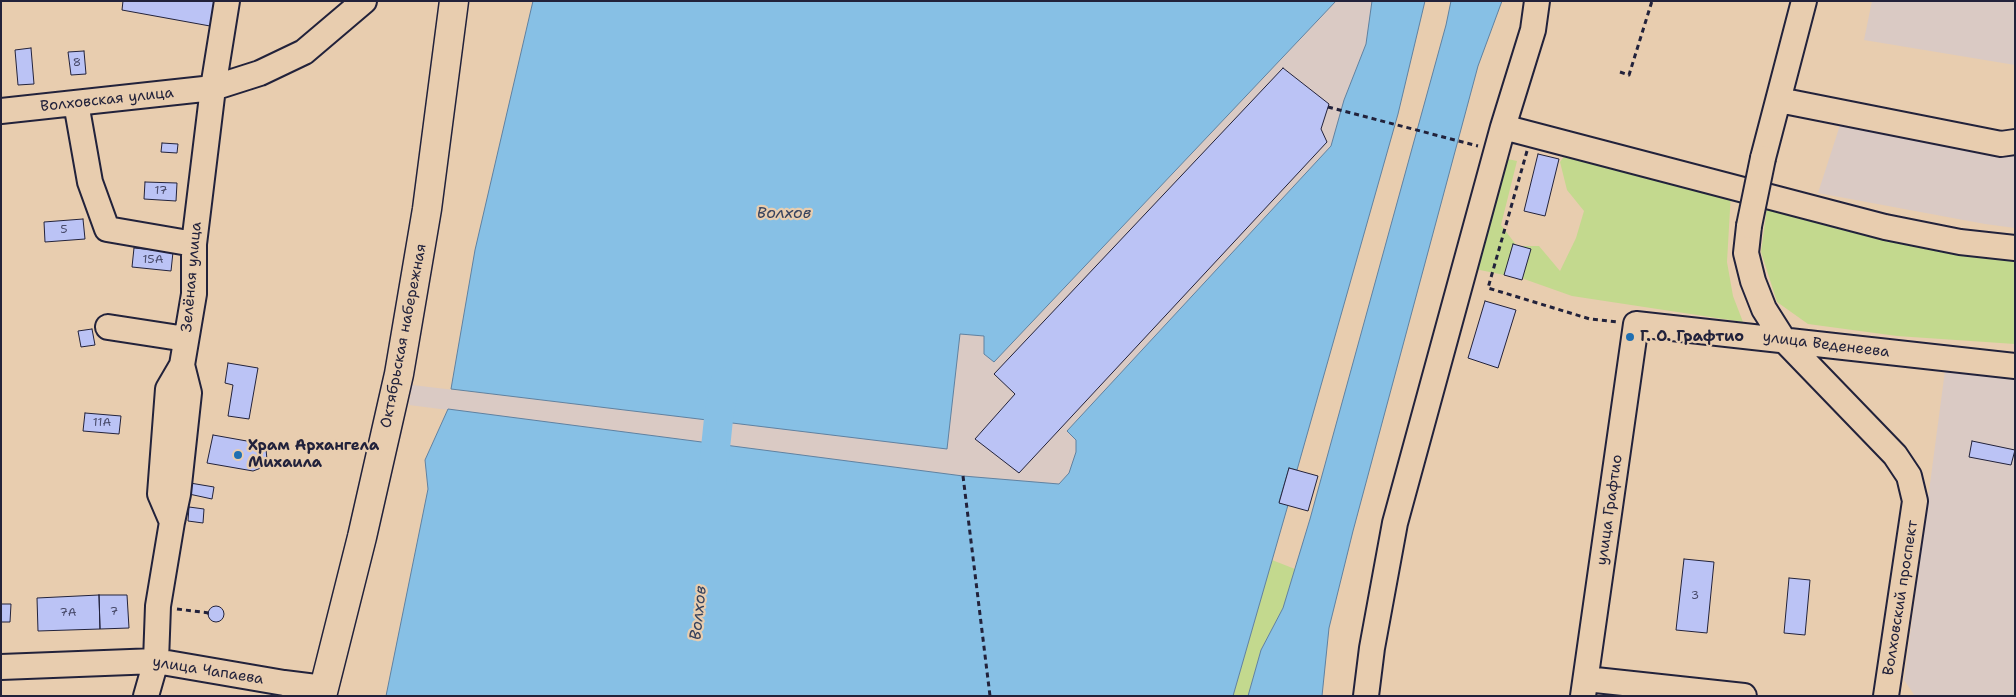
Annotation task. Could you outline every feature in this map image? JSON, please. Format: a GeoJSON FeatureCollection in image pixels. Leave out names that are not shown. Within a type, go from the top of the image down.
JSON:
{"type":"FeatureCollection","features":[{"type":"Feature","properties":{"kind":"main road","name":"Октябрьская набережная"},"geometry":{"type":"LineString","coordinates":[[323,692],[362,537],[399,374],[427,209],[448,6]]}},
{"type":"Feature","properties":{"kind":"street","name":"Зелёная улица"},"geometry":{"type":"LineString","coordinates":[[146,696],[156,661],[158,606],[172,522],[160,494],[168,389],[182,365],[194,294],[194,244],[213,88],[227,1]]}},
{"type":"Feature","properties":{"kind":"street","name":"Волховская улица"},"geometry":{"type":"LineString","coordinates":[[1,111],[213,88],[260,73],[304,52],[364,1]]}},
{"type":"Feature","properties":{"kind":"street"},"geometry":{"type":"LineString","coordinates":[[1366,696],[1372,648],[1395,523],[1503,127],[1533,30],[1537,1]]}},
{"type":"Feature","properties":{"kind":"street"},"geometry":{"type":"LineString","coordinates":[[1783,339],[1764,309],[1753,281],[1746,252],[1749,226],[1763,158],[1804,1]]}},
{"type":"Feature","properties":{"kind":"street"},"geometry":{"type":"LineString","coordinates":[[1779,100],[2002,144],[2015,142]]}},
{"type":"Feature","properties":{"kind":"street"},"geometry":{"type":"LineString","coordinates":[[76,103],[90,182],[107,229],[194,244]]}},
{"type":"Feature","properties":{"kind":"street"},"geometry":{"type":"LineString","coordinates":[[1503,127],[1885,227],[1960,242],[2015,248]]}},
{"type":"Feature","properties":{"kind":"street","name":"улица Веденеева"},"geometry":{"type":"LineString","coordinates":[[1636,324],[2015,366]]}},
{"type":"Feature","properties":{"kind":"street","name":"улица Графтио"},"geometry":{"type":"LineString","coordinates":[[1584,687],[1636,324]]}},
{"type":"Feature","properties":{"kind":"street"},"geometry":{"type":"LineString","coordinates":[[108,327],[186,339]]}},
{"type":"Feature","properties":{"kind":"street","name":"Волховский проспект"},"geometry":{"type":"LineString","coordinates":[[1783,339],[1896,455],[1909,476],[1915,501],[1886,696]]}},
{"type":"Feature","properties":{"kind":"street","name":"улица Чапаева"},"geometry":{"type":"LineString","coordinates":[[1,667],[156,661],[284,683],[323,692]]}},
{"type":"Feature","properties":{"kind":"street"},"geometry":{"type":"LineString","coordinates":[[1584,687],[1744,696]]}},
{"type":"Feature","properties":{"kind":"path"},"geometry":{"type":"LineString","coordinates":[[1620,72],[1629,74],[1652,1]]}},
{"type":"Feature","properties":{"kind":"path"},"geometry":{"type":"LineString","coordinates":[[1328,107],[1458,141]]}},
{"type":"Feature","properties":{"kind":"path"},"geometry":{"type":"LineString","coordinates":[[1532,134],[1488,288],[1590,319],[1636,324]]}},
{"type":"Feature","properties":{"kind":"path"},"geometry":{"type":"LineString","coordinates":[[963,476],[990,696]]}},
{"type":"Feature","properties":{"kind":"path"},"geometry":{"type":"LineString","coordinates":[[158,606],[209,613]]}},
{"type":"Feature","properties":{"kind":"shaded area"},"geometry":{"type":"Polygon","coordinates":[[[1336,1],[1372,1],[1366,44],[1344,100],[1331,146],[1067,431],[1076,440],[1076,452],[1069,473],[1059,484],[963,476],[409,405],[412,385],[947,448],[960,334],[984,336],[984,354],[994,362],[1336,1]]]}},
{"type":"Feature","properties":{"kind":"shaded area"},"geometry":{"type":"Polygon","coordinates":[[[1872,1],[2015,1],[2015,65],[1864,40],[1872,1]]]}},
{"type":"Feature","properties":{"kind":"shaded area"},"geometry":{"type":"Polygon","coordinates":[[[1841,122],[2015,154],[2015,228],[1818,193],[1841,122]]]}},
{"type":"Feature","properties":{"kind":"shaded area"},"geometry":{"type":"Polygon","coordinates":[[[1946,363],[2015,371],[2015,696],[1915,696],[1904,680],[1946,363]]]}},
{"type":"Feature","properties":{"kind":"green space"},"geometry":{"type":"Polygon","coordinates":[[[1567,152],[1731,192],[1727,262],[1733,296],[1743,322],[1572,296],[1524,279],[1475,269],[1503,158],[1517,161],[1501,225],[1517,246],[1539,246],[1560,271],[1576,238],[1584,211],[1567,190],[1560,162],[1567,152]]]}},
{"type":"Feature","properties":{"kind":"green space"},"geometry":{"type":"Polygon","coordinates":[[[1767,207],[2015,250],[2015,344],[1897,336],[1808,324],[1777,302],[1761,252],[1767,207]]]}},
{"type":"Feature","properties":{"kind":"green space"},"geometry":{"type":"Polygon","coordinates":[[[1272,560],[1295,569],[1283,608],[1261,650],[1248,696],[1233,696],[1272,560]]]}},
{"type":"Feature","properties":{"kind":"water","name":"Волхов"},"geometry":{"type":"Polygon","coordinates":[[[533,1],[1336,1],[994,362],[984,354],[984,336],[960,334],[947,449],[451,389],[475,250],[533,1]]]}},
{"type":"Feature","properties":{"kind":"water","name":"Волхов"},"geometry":{"type":"Polygon","coordinates":[[[1372,1],[1425,1],[1398,114],[1297,470],[1289,468],[1279,502],[1288,505],[1233,696],[386,696],[428,489],[425,460],[448,409],[963,476],[1059,484],[1069,473],[1076,452],[1076,440],[1067,431],[1331,146],[1344,100],[1366,44],[1372,1]]]}},
{"type":"Feature","properties":{"kind":"water"},"geometry":{"type":"Polygon","coordinates":[[[1451,1],[1502,1],[1478,66],[1353,531],[1329,628],[1322,696],[1248,696],[1261,650],[1283,608],[1310,519],[1451,1]]]}},
{"type":"Feature","properties":{"kind":"building"},"geometry":{"type":"Polygon","coordinates":[[[123,1],[214,1],[210,26],[122,10],[123,1]]]}},
{"type":"Feature","properties":{"kind":"building"},"geometry":{"type":"Polygon","coordinates":[[[31,48],[34,84],[18,85],[15,50],[31,48]]]}},
{"type":"Feature","properties":{"kind":"building"},"geometry":{"type":"Polygon","coordinates":[[[84,51],[86,74],[71,75],[68,52],[84,51]]]}},
{"type":"Feature","properties":{"kind":"building"},"geometry":{"type":"Polygon","coordinates":[[[1283,68],[1329,104],[1321,129],[1327,142],[1019,473],[975,439],[1015,394],[994,374],[1283,68]]]}},
{"type":"Feature","properties":{"kind":"building"},"geometry":{"type":"Polygon","coordinates":[[[162,143],[178,144],[177,153],[161,152],[162,143]]]}},
{"type":"Feature","properties":{"kind":"building"},"geometry":{"type":"Polygon","coordinates":[[[1538,154],[1559,159],[1545,216],[1524,211],[1538,154]]]}},
{"type":"Feature","properties":{"kind":"building"},"geometry":{"type":"Polygon","coordinates":[[[145,182],[177,183],[176,201],[144,199],[145,182]]]}},
{"type":"Feature","properties":{"kind":"building"},"geometry":{"type":"Polygon","coordinates":[[[83,219],[85,239],[45,242],[44,222],[83,219]]]}},
{"type":"Feature","properties":{"kind":"building"},"geometry":{"type":"Polygon","coordinates":[[[1513,244],[1531,249],[1522,280],[1504,275],[1513,244]]]}},
{"type":"Feature","properties":{"kind":"building"},"geometry":{"type":"Polygon","coordinates":[[[134,248],[173,252],[171,271],[132,267],[134,248]]]}},
{"type":"Feature","properties":{"kind":"building"},"geometry":{"type":"Polygon","coordinates":[[[1485,301],[1516,310],[1498,368],[1468,358],[1485,301]]]}},
{"type":"Feature","properties":{"kind":"building"},"geometry":{"type":"Polygon","coordinates":[[[92,329],[95,345],[81,347],[78,331],[92,329]]]}},
{"type":"Feature","properties":{"kind":"building"},"geometry":{"type":"Polygon","coordinates":[[[228,363],[258,368],[249,419],[228,416],[233,385],[225,383],[228,363]]]}},
{"type":"Feature","properties":{"kind":"building"},"geometry":{"type":"Polygon","coordinates":[[[85,413],[121,416],[119,434],[83,431],[85,413]]]}},
{"type":"Feature","properties":{"kind":"building","name":"Храм Архангела Михаила"},"geometry":{"type":"Polygon","coordinates":[[[213,435],[258,443],[266,449],[267,460],[261,468],[253,471],[207,463],[213,435]]]}},
{"type":"Feature","properties":{"kind":"building"},"geometry":{"type":"Polygon","coordinates":[[[1972,441],[2015,450],[2011,465],[1969,457],[1972,441]]]}},
{"type":"Feature","properties":{"kind":"building"},"geometry":{"type":"Polygon","coordinates":[[[1289,468],[1318,476],[1308,511],[1279,503],[1289,468]]]}},
{"type":"Feature","properties":{"kind":"building"},"geometry":{"type":"Polygon","coordinates":[[[190,483],[214,487],[212,499],[189,494],[190,483]]]}},
{"type":"Feature","properties":{"kind":"building"},"geometry":{"type":"Polygon","coordinates":[[[189,507],[204,509],[203,523],[188,521],[189,507]]]}},
{"type":"Feature","properties":{"kind":"building"},"geometry":{"type":"Polygon","coordinates":[[[1684,559],[1714,562],[1707,633],[1676,630],[1684,559]]]}},
{"type":"Feature","properties":{"kind":"building"},"geometry":{"type":"Polygon","coordinates":[[[1789,578],[1810,580],[1805,635],[1784,633],[1789,578]]]}},
{"type":"Feature","properties":{"kind":"building"},"geometry":{"type":"Polygon","coordinates":[[[99,595],[127,595],[129,628],[100,629],[99,595]]]}},
{"type":"Feature","properties":{"kind":"building"},"geometry":{"type":"Polygon","coordinates":[[[99,595],[100,629],[38,631],[37,598],[99,595]]]}},
{"type":"Feature","properties":{"kind":"building"},"geometry":{"type":"Polygon","coordinates":[[[1,604],[11,604],[10,622],[1,622],[1,604]]]}},
{"type":"Feature","properties":{"kind":"building"},"geometry":{"type":"Polygon","coordinates":[[[216,606],[222,608],[224,614],[222,620],[216,622],[210,620],[208,614],[210,608],[216,606]]]}},
{"type":"Feature","properties":{"kind":"waterway","name":"Волхов"},"geometry":{"type":"LineString","coordinates":[[712,482],[719,414],[725,382]]}},
{"type":"Feature","properties":{"kind":"place","name":"Г. О. Графтио"},"geometry":{"type":"Point","coordinates":[1630,337]}},
{"type":"Feature","properties":{"kind":"place","name":"Храм Архангела Михаила"},"geometry":{"type":"Point","coordinates":[238,455]}}]}
